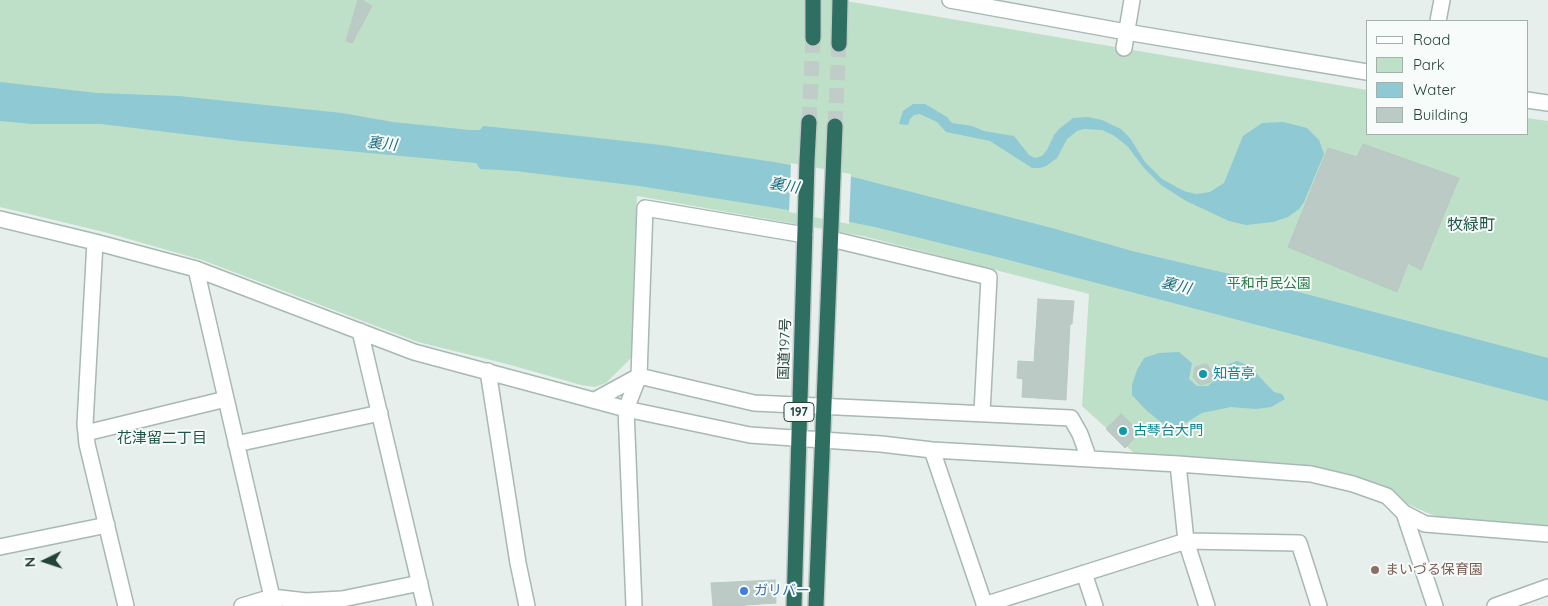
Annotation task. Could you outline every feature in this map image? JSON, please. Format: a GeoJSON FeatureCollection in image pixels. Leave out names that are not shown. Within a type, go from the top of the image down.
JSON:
{"type":"FeatureCollection","features":[{"type":"Feature","properties":{"kind":"highway"},"geometry":{"type":"LineString","coordinates":[[813,0],[813,38]]}},
{"type":"Feature","properties":{"kind":"highway"},"geometry":{"type":"LineString","coordinates":[[839,44],[840,0]]}},
{"type":"Feature","properties":{"kind":"highway","name":"国道197号"},"geometry":{"type":"LineString","coordinates":[[794,606],[806,161],[809,122]]}},
{"type":"Feature","properties":{"kind":"highway","name":"197"},"geometry":{"type":"LineString","coordinates":[[816,606],[835,126]]}},
{"type":"Feature","properties":{"kind":"street"},"geometry":{"type":"LineString","coordinates":[[950,0],[1126,32],[1366,72]]}},
{"type":"Feature","properties":{"kind":"street"},"geometry":{"type":"LineString","coordinates":[[1124,48],[1132,0]]}},
{"type":"Feature","properties":{"kind":"street"},"geometry":{"type":"LineString","coordinates":[[1438,20],[1442,0]]}},
{"type":"Feature","properties":{"kind":"street"},"geometry":{"type":"LineString","coordinates":[[1528,100],[1548,103]]}},
{"type":"Feature","properties":{"kind":"street"},"geometry":{"type":"LineString","coordinates":[[634,606],[626,409],[639,376],[644,208],[805,236]]}},
{"type":"Feature","properties":{"kind":"street"},"geometry":{"type":"LineString","coordinates":[[0,219],[196,269],[414,352],[626,409],[750,435],[881,444],[932,450],[1178,464],[1311,474],[1354,484],[1387,496],[1404,513],[1425,524],[1548,534]]}},
{"type":"Feature","properties":{"kind":"street"},"geometry":{"type":"LineString","coordinates":[[830,239],[989,277],[982,414]]}},
{"type":"Feature","properties":{"kind":"street"},"geometry":{"type":"LineString","coordinates":[[95,242],[85,404],[86,433],[126,606]]}},
{"type":"Feature","properties":{"kind":"street"},"geometry":{"type":"LineString","coordinates":[[196,269],[273,602]]}},
{"type":"Feature","properties":{"kind":"street"},"geometry":{"type":"LineString","coordinates":[[360,331],[425,606]]}},
{"type":"Feature","properties":{"kind":"street"},"geometry":{"type":"LineString","coordinates":[[488,372],[518,563],[527,606]]}},
{"type":"Feature","properties":{"kind":"street"},"geometry":{"type":"LineString","coordinates":[[595,400],[639,376],[754,403],[1071,418],[1080,434],[1088,459]]}},
{"type":"Feature","properties":{"kind":"street"},"geometry":{"type":"LineString","coordinates":[[86,433],[226,398]]}},
{"type":"Feature","properties":{"kind":"street"},"geometry":{"type":"LineString","coordinates":[[236,444],[380,413]]}},
{"type":"Feature","properties":{"kind":"street"},"geometry":{"type":"LineString","coordinates":[[932,450],[985,605],[1186,541],[1299,544],[1319,606]]}},
{"type":"Feature","properties":{"kind":"street"},"geometry":{"type":"LineString","coordinates":[[1178,464],[1186,541],[1208,606]]}},
{"type":"Feature","properties":{"kind":"street"},"geometry":{"type":"LineString","coordinates":[[1404,513],[1435,606]]}},
{"type":"Feature","properties":{"kind":"street"},"geometry":{"type":"LineString","coordinates":[[0,547],[107,525]]}},
{"type":"Feature","properties":{"kind":"street"},"geometry":{"type":"LineString","coordinates":[[1084,573],[1095,606]]}},
{"type":"Feature","properties":{"kind":"street"},"geometry":{"type":"LineString","coordinates":[[242,606],[273,602],[334,599],[420,583]]}},
{"type":"Feature","properties":{"kind":"street"},"geometry":{"type":"LineString","coordinates":[[1494,606],[1548,587]]}},
{"type":"Feature","properties":{"kind":"green space","name":"平和市民公園"},"geometry":{"type":"Polygon","coordinates":[[[0,0],[840,0],[1366,90],[1366,135],[1528,135],[1528,118],[1548,121],[1548,527],[1437,517],[1405,503],[1380,484],[1355,479],[1135,454],[1082,406],[1089,294],[863,236],[637,196],[632,357],[606,383],[595,387],[581,385],[418,342],[202,260],[104,232],[0,207],[0,0]]]}},
{"type":"Feature","properties":{"kind":"water","name":"裏川"},"geometry":{"type":"Polygon","coordinates":[[[0,82],[97,93],[179,96],[342,113],[393,122],[470,130],[480,130],[483,126],[661,145],[774,162],[853,177],[1548,358],[1548,401],[1001,258],[875,227],[789,210],[639,186],[515,171],[480,169],[476,163],[241,141],[101,124],[32,124],[0,121],[0,82]]]}},
{"type":"Feature","properties":{"kind":"water"},"geometry":{"type":"Polygon","coordinates":[[[913,104],[925,104],[947,117],[952,123],[1014,136],[1029,155],[1035,158],[1042,156],[1054,135],[1073,118],[1088,117],[1102,120],[1121,129],[1130,138],[1145,162],[1162,179],[1184,191],[1196,194],[1210,192],[1224,183],[1243,136],[1262,123],[1283,122],[1307,128],[1319,140],[1324,154],[1304,202],[1299,209],[1288,217],[1273,222],[1246,225],[1229,221],[1186,201],[1161,185],[1144,168],[1128,147],[1113,135],[1102,130],[1084,129],[1077,131],[1067,139],[1057,158],[1046,166],[1032,168],[990,141],[946,132],[937,122],[920,114],[914,115],[908,125],[899,124],[903,111],[913,104]]]}},
{"type":"Feature","properties":{"kind":"water"},"geometry":{"type":"Polygon","coordinates":[[[1179,352],[1192,363],[1189,379],[1197,386],[1208,386],[1216,379],[1223,366],[1237,361],[1249,366],[1274,392],[1282,394],[1285,399],[1271,407],[1256,409],[1231,407],[1202,413],[1184,424],[1168,428],[1146,410],[1132,395],[1132,385],[1137,370],[1144,358],[1159,353],[1179,352]]]}},
{"type":"Feature","properties":{"kind":"pier"},"geometry":{"type":"Polygon","coordinates":[[[791,163],[851,174],[849,224],[789,212],[791,163]]]}},
{"type":"Feature","properties":{"kind":"building"},"geometry":{"type":"Polygon","coordinates":[[[358,0],[362,0],[372,6],[352,43],[346,41],[358,0]]]}},
{"type":"Feature","properties":{"kind":"building"},"geometry":{"type":"Polygon","coordinates":[[[1363,144],[1459,178],[1421,270],[1408,263],[1397,292],[1288,247],[1328,148],[1357,157],[1363,144]]]}},
{"type":"Feature","properties":{"kind":"building"},"geometry":{"type":"Polygon","coordinates":[[[1038,299],[1074,301],[1072,324],[1070,324],[1066,400],[1022,397],[1023,379],[1017,378],[1018,361],[1034,362],[1038,299]]]}},
{"type":"Feature","properties":{"kind":"building","name":"知音亭"},"geometry":{"type":"Polygon","coordinates":[[[1206,364],[1213,372],[1211,382],[1200,385],[1193,377],[1195,367],[1206,364]]]}},
{"type":"Feature","properties":{"kind":"building","name":"古琴台大門"},"geometry":{"type":"Polygon","coordinates":[[[1121,414],[1140,432],[1125,448],[1106,429],[1121,414]]]}},
{"type":"Feature","properties":{"kind":"building","name":"ガリバー"},"geometry":{"type":"Polygon","coordinates":[[[775,580],[776,603],[745,606],[713,606],[711,583],[775,580]]]}},
{"type":"Feature","properties":{"kind":"tunnel"},"geometry":{"type":"LineString","coordinates":[[809,122],[813,38]]}},
{"type":"Feature","properties":{"kind":"tunnel"},"geometry":{"type":"LineString","coordinates":[[835,126],[839,44]]}},
{"type":"Feature","properties":{"kind":"place","name":"知音亭"},"geometry":{"type":"Point","coordinates":[1203,374]}},
{"type":"Feature","properties":{"kind":"place","name":"古琴台大門"},"geometry":{"type":"Point","coordinates":[1123,431]}},
{"type":"Feature","properties":{"kind":"place","name":"まいづる保育園"},"geometry":{"type":"Point","coordinates":[1375,570]}},
{"type":"Feature","properties":{"kind":"place","name":"ガリバー"},"geometry":{"type":"Point","coordinates":[744,591]}},
{"type":"Feature","properties":{"kind":"district","name":"牧緑町"},"geometry":{"type":"Point","coordinates":[1471,225]}},
{"type":"Feature","properties":{"kind":"district","name":"花津留二丁目"},"geometry":{"type":"Point","coordinates":[162,438]}}]}
